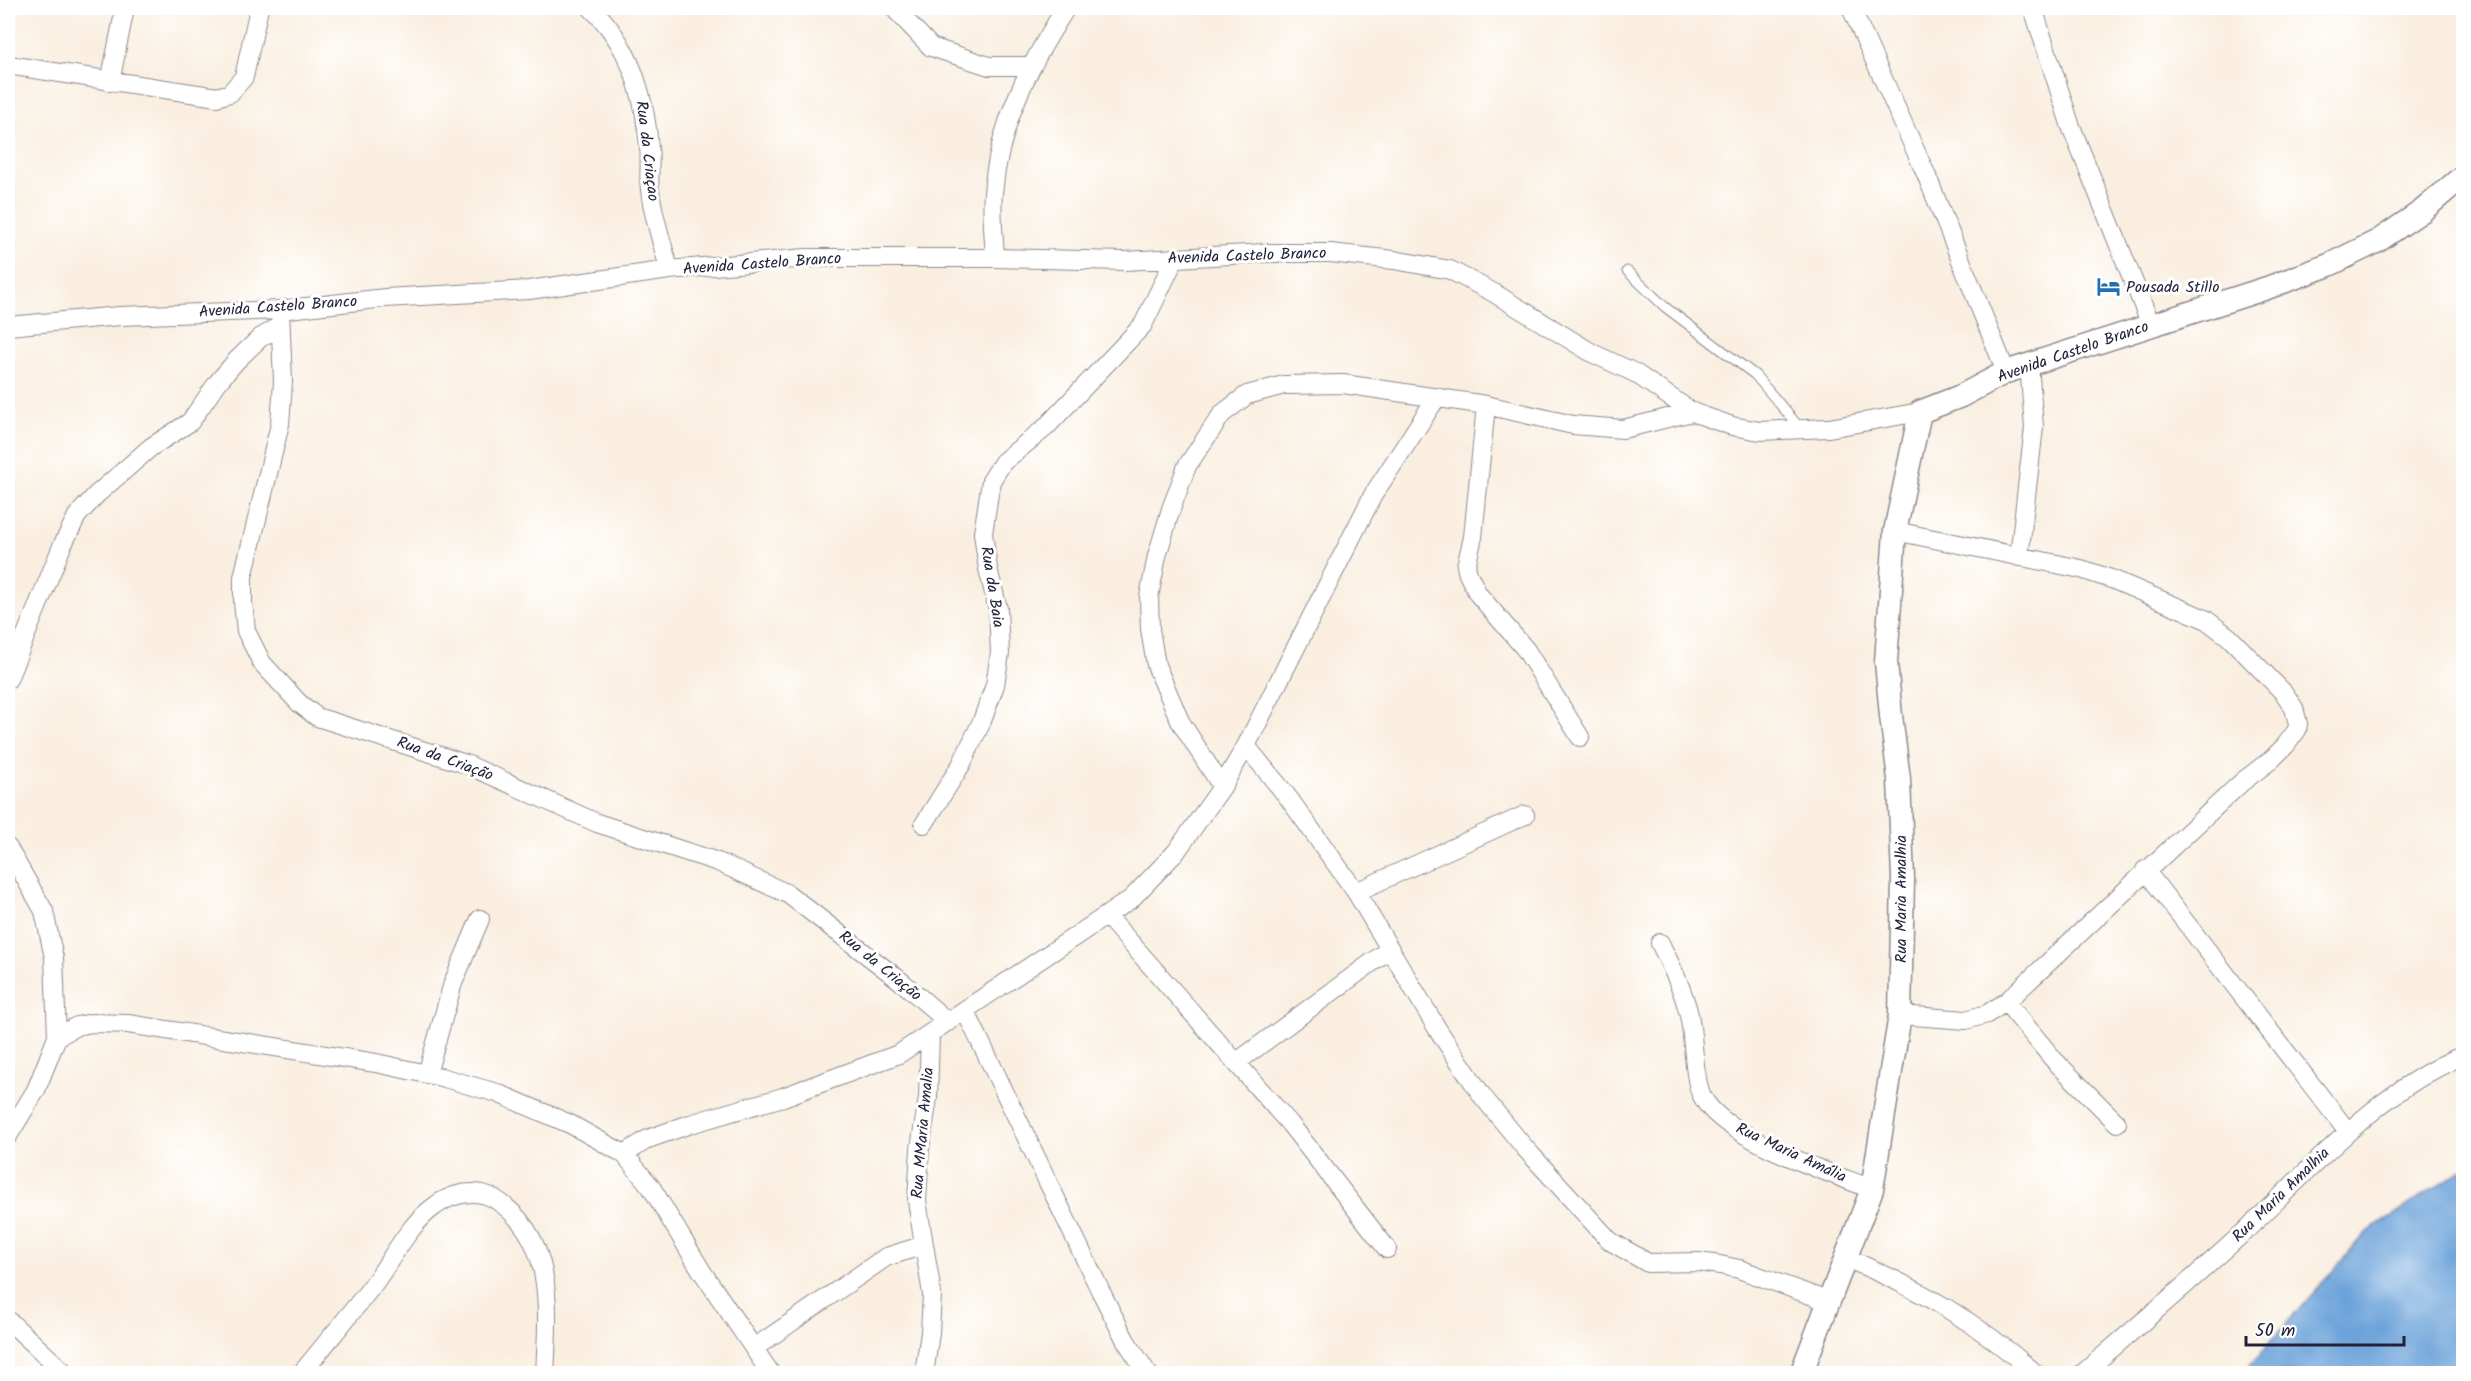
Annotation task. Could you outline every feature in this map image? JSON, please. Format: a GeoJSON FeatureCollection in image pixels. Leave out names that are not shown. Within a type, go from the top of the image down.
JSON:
{"type":"FeatureCollection","features":[{"type":"Feature","properties":{"kind":"street"},"geometry":{"type":"LineString","coordinates":[[110,82],[125,8]]}},
{"type":"Feature","properties":{"kind":"street"},"geometry":{"type":"LineString","coordinates":[[8,65],[217,97],[230,93],[244,77],[259,8]]}},
{"type":"Feature","properties":{"kind":"street","name":"Rua da Criaçao"},"geometry":{"type":"LineString","coordinates":[[591,8],[618,39],[627,55],[638,85],[650,148],[650,190],[669,270]]}},
{"type":"Feature","properties":{"kind":"street"},"geometry":{"type":"LineString","coordinates":[[894,8],[932,47],[989,66],[1030,66]]}},
{"type":"Feature","properties":{"kind":"street"},"geometry":{"type":"LineString","coordinates":[[995,258],[993,194],[1003,138],[1022,82],[1066,8]]}},
{"type":"Feature","properties":{"kind":"street"},"geometry":{"type":"LineString","coordinates":[[1851,8],[1926,174],[2006,372]]}},
{"type":"Feature","properties":{"kind":"street"},"geometry":{"type":"LineString","coordinates":[[2033,8],[2070,124],[2151,325]]}},
{"type":"Feature","properties":{"kind":"street","name":"Avenida Castelo Branco"},"geometry":{"type":"LineString","coordinates":[[8,326],[120,316],[280,318],[385,298],[539,289],[669,270],[806,258],[1125,261],[1265,253],[1330,253],[1394,260],[1450,270],[1494,293],[1592,353],[1635,373],[1692,412],[1732,426],[1760,430],[1829,428],[1920,412],[1961,396],[2006,372],[2267,288],[2329,265],[2378,241],[2422,211],[2463,175]]}},
{"type":"Feature","properties":{"kind":"street","name":"Rua da Baia"},"geometry":{"type":"LineString","coordinates":[[924,824],[961,765],[982,721],[994,685],[1000,653],[998,609],[988,569],[983,533],[991,481],[1004,462],[1045,428],[1143,325],[1175,258]]}},
{"type":"Feature","properties":{"kind":"street"},"geometry":{"type":"LineString","coordinates":[[8,679],[62,546],[77,516],[96,495],[151,447],[190,422],[236,361],[280,318]]}},
{"type":"Feature","properties":{"kind":"street","name":"Rua da Criação"},"geometry":{"type":"LineString","coordinates":[[280,318],[283,393],[280,424],[243,577],[246,631],[262,663],[279,683],[317,717],[466,764],[597,823],[718,862],[788,894],[902,982],[948,1022]]}},
{"type":"Feature","properties":{"kind":"street"},"geometry":{"type":"LineString","coordinates":[[2019,557],[2034,427],[2029,364]]}},
{"type":"Feature","properties":{"kind":"street"},"geometry":{"type":"LineString","coordinates":[[1222,787],[1180,721],[1156,665],[1150,628],[1149,597],[1157,556],[1187,466],[1222,414],[1247,395],[1284,385],[1343,384],[1486,405],[1573,425],[1623,429],[1692,412]]}},
{"type":"Feature","properties":{"kind":"street"},"geometry":{"type":"LineString","coordinates":[[624,1154],[648,1139],[690,1124],[783,1097],[898,1054],[930,1035],[1131,899],[1176,852],[1222,787],[1246,746],[1373,495],[1437,397]]}},
{"type":"Feature","properties":{"kind":"street"},"geometry":{"type":"LineString","coordinates":[[1486,405],[1473,537],[1466,566],[1468,574],[1478,594],[1526,650],[1580,737]]}},
{"type":"Feature","properties":{"kind":"street","name":"Rua Maria Amalhia"},"geometry":{"type":"LineString","coordinates":[[1801,1374],[1872,1189],[1900,1015],[1904,879],[1899,779],[1887,662],[1895,531],[1920,412]]}},
{"type":"Feature","properties":{"kind":"street"},"geometry":{"type":"LineString","coordinates":[[1895,531],[2081,569],[2114,580],[2205,619],[2246,652],[2284,693],[2294,708],[2298,724],[2297,730],[2272,759],[2242,782],[2145,870],[2006,1002],[1987,1014],[1966,1020],[1900,1015]]}},
{"type":"Feature","properties":{"kind":"street"},"geometry":{"type":"LineString","coordinates":[[1246,746],[1287,796],[1356,892],[1438,1030],[1483,1097],[1524,1147],[1610,1241],[1648,1263],[1720,1265],[1738,1269],[1830,1302]]}},
{"type":"Feature","properties":{"kind":"street"},"geometry":{"type":"LineString","coordinates":[[1356,892],[1526,815]]}},
{"type":"Feature","properties":{"kind":"street"},"geometry":{"type":"LineString","coordinates":[[8,848],[44,911],[54,958],[57,1037],[36,1090],[8,1136]]}},
{"type":"Feature","properties":{"kind":"street"},"geometry":{"type":"LineString","coordinates":[[2145,870],[2348,1132]]}},
{"type":"Feature","properties":{"kind":"street"},"geometry":{"type":"LineString","coordinates":[[1107,916],[1290,1124],[1387,1249]]}},
{"type":"Feature","properties":{"kind":"street"},"geometry":{"type":"LineString","coordinates":[[427,1074],[453,983],[480,919]]}},
{"type":"Feature","properties":{"kind":"street","name":"Rua Maria Amália"},"geometry":{"type":"LineString","coordinates":[[1660,943],[1682,992],[1689,1014],[1701,1096],[1710,1109],[1739,1132],[1815,1167],[1872,1189]]}},
{"type":"Feature","properties":{"kind":"street"},"geometry":{"type":"LineString","coordinates":[[1237,1062],[1390,949]]}},
{"type":"Feature","properties":{"kind":"street"},"geometry":{"type":"LineString","coordinates":[[2006,1002],[2072,1079],[2117,1123]]}},
{"type":"Feature","properties":{"kind":"street"},"geometry":{"type":"LineString","coordinates":[[965,1010],[1110,1310],[1126,1341],[1148,1374]]}},
{"type":"Feature","properties":{"kind":"street"},"geometry":{"type":"LineString","coordinates":[[57,1037],[77,1026],[92,1023],[128,1024],[376,1063],[497,1093],[570,1124],[624,1154],[651,1187],[701,1270],[771,1374]]}},
{"type":"Feature","properties":{"kind":"street","name":"Rua MMaria Amalia"},"geometry":{"type":"LineString","coordinates":[[924,1374],[930,1333],[932,1294],[917,1191],[920,1148],[928,1098],[930,1035]]}},
{"type":"Feature","properties":{"kind":"street","name":"Rua Maria Amalhia"},"geometry":{"type":"LineString","coordinates":[[2082,1374],[2244,1232],[2348,1132],[2381,1105],[2420,1079],[2463,1056]]}},
{"type":"Feature","properties":{"kind":"street"},"geometry":{"type":"LineString","coordinates":[[301,1374],[374,1283],[416,1222],[435,1205],[447,1199],[465,1193],[485,1193],[513,1212],[524,1225],[540,1258],[545,1277],[548,1309],[545,1374]]}},
{"type":"Feature","properties":{"kind":"street"},"geometry":{"type":"LineString","coordinates":[[754,1348],[886,1257],[924,1245]]}},
{"type":"Feature","properties":{"kind":"street"},"geometry":{"type":"LineString","coordinates":[[1846,1258],[1882,1273],[1974,1323],[2036,1374]]}},
{"type":"Feature","properties":{"kind":"street"},"geometry":{"type":"LineString","coordinates":[[8,1320],[66,1374]]}},
{"type":"Feature","properties":{"kind":"lane"},"geometry":{"type":"LineString","coordinates":[[1627,271],[1665,307],[1755,375],[1800,428]]}},
{"type":"Feature","properties":{"kind":"water"},"geometry":{"type":"Polygon","coordinates":[[[2463,1169],[2463,1373],[2243,1373],[2366,1233],[2463,1169]]]}},
{"type":"Feature","properties":{"kind":"place","name":"Pousada Stillo"},"geometry":{"type":"Point","coordinates":[2108,287]}}]}
